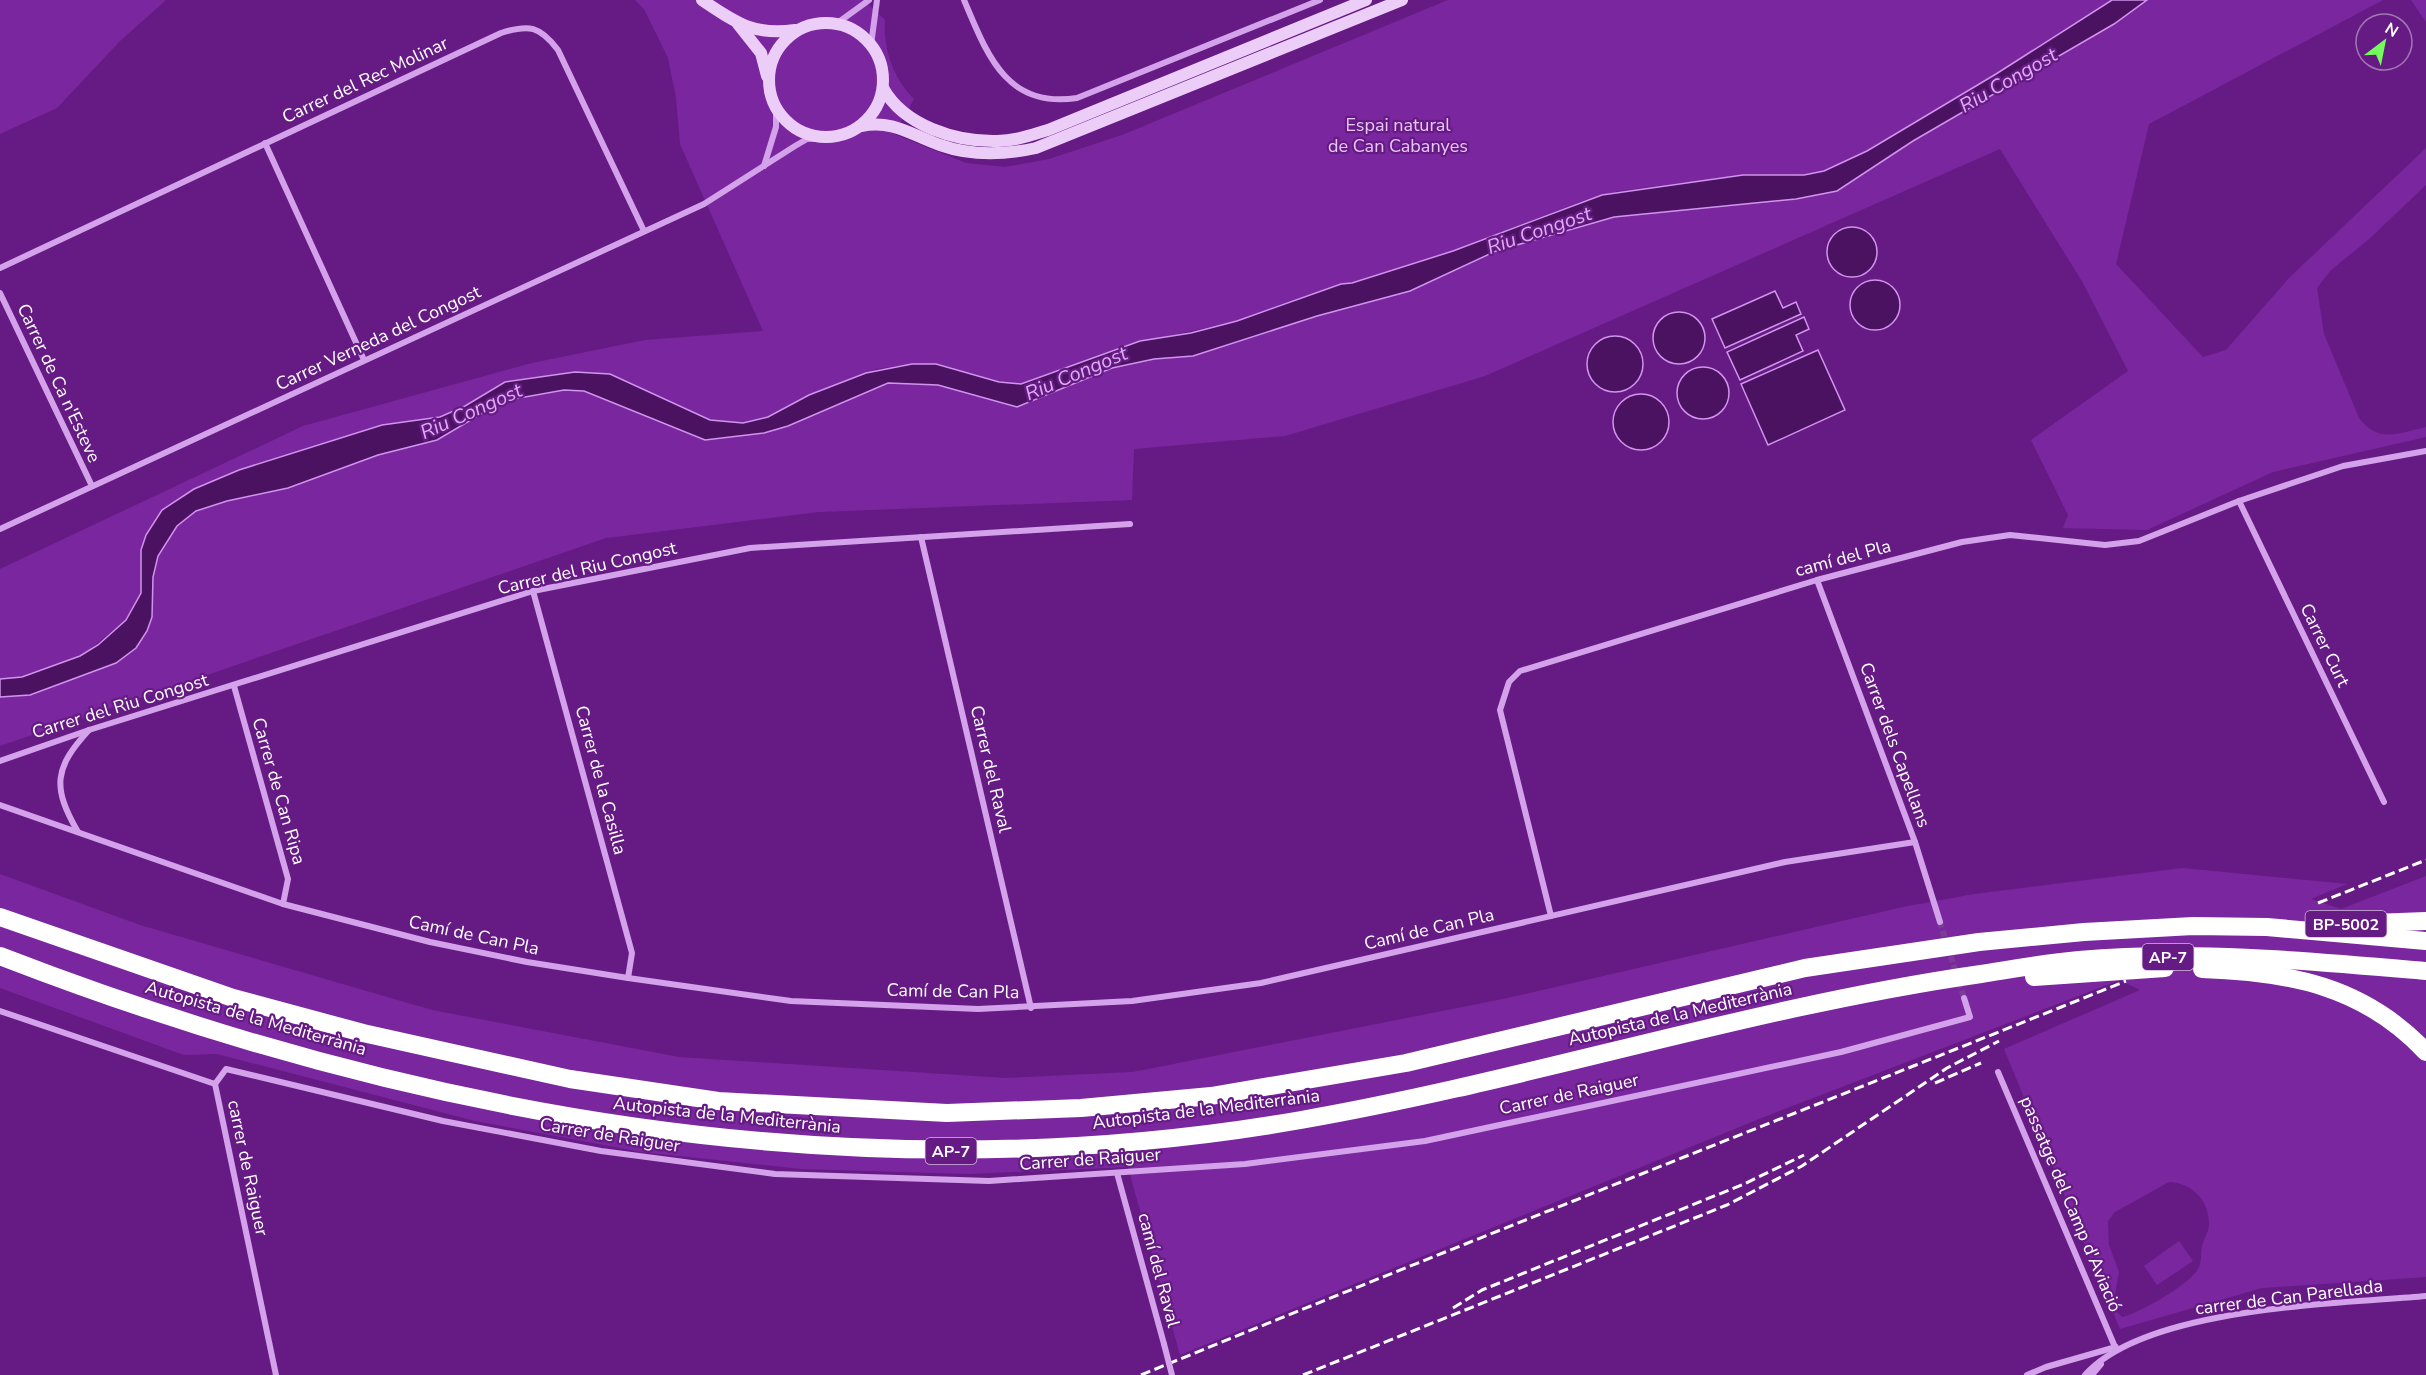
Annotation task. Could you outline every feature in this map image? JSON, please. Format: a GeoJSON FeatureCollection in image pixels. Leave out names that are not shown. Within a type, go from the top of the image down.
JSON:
{"type":"FeatureCollection","features":[{"type":"Feature","properties":{"kind":"highway","name":"Autopista de la Mediterrània"},"geometry":{"type":"LineString","coordinates":[[0,917],[233,998],[363,1033],[570,1079],[718,1101],[947,1113],[1081,1108],[1211,1096],[1406,1063],[1805,968],[1900,952],[2084,932],[2193,927],[2267,927],[2426,941]]}},
{"type":"Feature","properties":{"kind":"highway","name":"BP-5002"},"geometry":{"type":"LineString","coordinates":[[2267,927],[2426,921]]}},
{"type":"Feature","properties":{"kind":"highway","name":"Autopista de la Mediterrània"},"geometry":{"type":"LineString","coordinates":[[0,956],[219,1032],[302,1057],[479,1100],[562,1117],[701,1137],[875,1150],[958,1151],[1118,1143],[1296,1121],[1466,1087],[1769,1013],[1911,984],[2073,960],[2114,957],[2244,958],[2426,971]]}},
{"type":"Feature","properties":{"kind":"highway"},"geometry":{"type":"LineString","coordinates":[[1911,984],[2159,968],[2262,973],[2312,982],[2351,996],[2388,1017],[2426,1052]]}},
{"type":"Feature","properties":{"kind":"street"},"geometry":{"type":"LineString","coordinates":[[702,0],[736,23],[760,32],[836,24],[861,35],[871,45],[883,73],[883,88],[875,109],[861,126],[850,133],[826,138],[796,129],[776,107]]}},
{"type":"Feature","properties":{"kind":"street"},"geometry":{"type":"LineString","coordinates":[[836,24],[869,0]]}},
{"type":"Feature","properties":{"kind":"street"},"geometry":{"type":"LineString","coordinates":[[871,45],[877,0]]}},
{"type":"Feature","properties":{"kind":"street"},"geometry":{"type":"LineString","coordinates":[[964,0],[982,44],[1002,75],[1027,92],[1042,98],[1065,100],[1088,94],[1320,0]]}},
{"type":"Feature","properties":{"kind":"street"},"geometry":{"type":"LineString","coordinates":[[883,88],[900,111],[931,128],[968,139],[996,141],[1018,138],[1048,130],[1366,0]]}},
{"type":"Feature","properties":{"kind":"street"},"geometry":{"type":"LineString","coordinates":[[861,126],[886,123],[940,145],[965,151],[998,153],[1028,149],[1056,140],[1402,0]]}},
{"type":"Feature","properties":{"kind":"street"},"geometry":{"type":"LineString","coordinates":[[736,23],[761,53],[776,107],[776,127],[764,166]]}},
{"type":"Feature","properties":{"kind":"street","name":"Carrer del Rec Molinar"},"geometry":{"type":"LineString","coordinates":[[0,268],[501,33],[520,27],[533,28],[550,39],[558,50],[644,231]]}},
{"type":"Feature","properties":{"kind":"street"},"geometry":{"type":"LineString","coordinates":[[769,80],[771,64],[777,50],[799,29]]}},
{"type":"Feature","properties":{"kind":"street","name":"Carrer Verneda del Congost"},"geometry":{"type":"LineString","coordinates":[[0,529],[704,204],[807,139],[826,138]]}},
{"type":"Feature","properties":{"kind":"street"},"geometry":{"type":"LineString","coordinates":[[265,143],[364,360]]}},
{"type":"Feature","properties":{"kind":"street","name":"Carrer de Ca n'Esteve"},"geometry":{"type":"LineString","coordinates":[[0,293],[92,486]]}},
{"type":"Feature","properties":{"kind":"street","name":"camí del Pla"},"geometry":{"type":"LineString","coordinates":[[1551,916],[1500,710],[1509,682],[1520,671],[1818,580],[1962,542],[2010,535],[2105,545],[2125,544],[2155,537],[2239,501],[2343,466],[2426,451]]}},
{"type":"Feature","properties":{"kind":"street","name":"Carrer Curt"},"geometry":{"type":"LineString","coordinates":[[2239,501],[2384,802]]}},
{"type":"Feature","properties":{"kind":"street","name":"Carrer del Riu Congost"},"geometry":{"type":"LineString","coordinates":[[0,761],[89,730],[534,591],[750,548],[1130,524]]}},
{"type":"Feature","properties":{"kind":"street","name":"Carrer del Raval"},"geometry":{"type":"LineString","coordinates":[[921,537],[1031,1008]]}},
{"type":"Feature","properties":{"kind":"street","name":"Carrer dels Capellans"},"geometry":{"type":"LineString","coordinates":[[1818,580],[1915,842],[1940,922]]}},
{"type":"Feature","properties":{"kind":"street","name":"Carrer de la Casilla"},"geometry":{"type":"LineString","coordinates":[[534,591],[632,953],[628,978]]}},
{"type":"Feature","properties":{"kind":"street","name":"Carrer de Can Ripa"},"geometry":{"type":"LineString","coordinates":[[234,686],[288,879],[283,904]]}},
{"type":"Feature","properties":{"kind":"street"},"geometry":{"type":"LineString","coordinates":[[78,833],[62,802],[60,780],[66,757],[89,730]]}},
{"type":"Feature","properties":{"kind":"street","name":"Camí de Can Pla"},"geometry":{"type":"LineString","coordinates":[[0,805],[283,904],[430,942],[527,962],[791,1001],[978,1009],[1132,1002],[1211,992],[1785,862],[1915,842]]}},
{"type":"Feature","properties":{"kind":"street","name":"Carrer de Raiguer"},"geometry":{"type":"LineString","coordinates":[[214,1084],[226,1069],[443,1121],[601,1152],[775,1174],[989,1181],[1245,1164],[1425,1141],[1841,1052],[1970,1017],[1964,998]]}},
{"type":"Feature","properties":{"kind":"street","name":"carrer de Raiguer"},"geometry":{"type":"LineString","coordinates":[[0,1011],[214,1084],[276,1375]]}},
{"type":"Feature","properties":{"kind":"street","name":"passatge del Camp d'Aviació"},"geometry":{"type":"LineString","coordinates":[[1998,1072],[2115,1347]]}},
{"type":"Feature","properties":{"kind":"street","name":"camí del Raval"},"geometry":{"type":"LineString","coordinates":[[1117,1173],[1172,1375]]}},
{"type":"Feature","properties":{"kind":"street","name":"carrer de Can Parellada"},"geometry":{"type":"LineString","coordinates":[[2027,1375],[2170,1329],[2232,1317],[2426,1296]]}},
{"type":"Feature","properties":{"kind":"street","name":"carrer de Can Parellada"},"geometry":{"type":"LineString","coordinates":[[2085,1375],[2123,1346]]}},
{"type":"Feature","properties":{"kind":"street","name":"carrer de Can Parellada"},"geometry":{"type":"LineString","coordinates":[[2092,1375],[2106,1357]]}},
{"type":"Feature","properties":{"kind":"green space"},"geometry":{"type":"Polygon","coordinates":[[[0,0],[166,0],[120,41],[57,108],[0,134],[0,0]]]}},
{"type":"Feature","properties":{"kind":"green space","name":"Espai natural de Can Cabanyes"},"geometry":{"type":"Polygon","coordinates":[[[635,0],[864,0],[885,20],[886,42],[891,62],[900,82],[914,99],[894,134],[966,163],[1005,167],[1049,159],[1122,135],[1448,0],[2112,0],[1996,74],[1867,151],[1824,171],[1804,175],[1753,174],[1618,191],[1585,200],[1453,251],[1352,283],[1341,284],[1237,321],[1131,344],[1021,384],[999,382],[936,364],[912,364],[876,369],[809,395],[764,419],[743,423],[710,420],[610,374],[575,372],[505,382],[465,406],[440,417],[381,425],[239,470],[194,489],[162,510],[146,535],[141,550],[141,593],[126,620],[84,654],[22,677],[0,679],[0,569],[303,426],[532,363],[645,340],[763,331],[680,144],[676,98],[668,58],[644,9],[635,0]]]}},
{"type":"Feature","properties":{"kind":"green space"},"geometry":{"type":"Polygon","coordinates":[[[2147,0],[2383,0],[2360,12],[2354,12],[2354,15],[2149,124],[2116,264],[2203,357],[2226,350],[2289,278],[2426,148],[2426,185],[2368,240],[2331,270],[2317,288],[2324,334],[2359,418],[2366,426],[2382,434],[2398,434],[2426,427],[2426,437],[2273,472],[2147,530],[2063,528],[2068,515],[2031,440],[2128,371],[2083,283],[2000,149],[1485,376],[1285,436],[1134,449],[1132,500],[819,512],[606,538],[0,746],[0,697],[40,690],[116,663],[136,648],[152,608],[153,577],[158,556],[177,526],[196,511],[232,499],[288,488],[378,455],[437,440],[503,401],[564,390],[584,391],[705,440],[764,433],[788,426],[888,383],[938,385],[1017,407],[1112,368],[1154,359],[1193,356],[1317,316],[1410,291],[1496,251],[1614,217],[1796,199],[1837,191],[1913,141],[2114,24],[2147,0]]]}},
{"type":"Feature","properties":{"kind":"green space"},"geometry":{"type":"Polygon","coordinates":[[[2411,0],[2426,0],[2426,22],[2411,0]]]}},
{"type":"Feature","properties":{"kind":"green space"},"geometry":{"type":"Polygon","coordinates":[[[2182,868],[2347,884],[2311,899],[2341,909],[2426,876],[2426,1277],[2262,1288],[2120,1329],[2004,1049],[2140,990],[2120,980],[1764,1117],[1180,1355],[1128,1167],[969,1174],[801,1169],[641,1152],[475,1121],[217,1054],[184,1055],[0,988],[0,874],[140,925],[432,1010],[679,1057],[1005,1078],[1133,1072],[1503,999],[1903,907],[1974,894],[2182,868]],[[2169,1182],[2115,1212],[2108,1221],[2109,1245],[2119,1272],[2114,1300],[2116,1311],[2122,1317],[2151,1305],[2173,1291],[2191,1278],[2200,1265],[2202,1246],[2209,1227],[2206,1207],[2192,1189],[2169,1182]]]}},
{"type":"Feature","properties":{"kind":"green space"},"geometry":{"type":"Polygon","coordinates":[[[2179,1241],[2193,1261],[2157,1285],[2144,1266],[2179,1241]]]}},
{"type":"Feature","properties":{"kind":"water","name":"Riu Congost"},"geometry":{"type":"Polygon","coordinates":[[[2112,0],[2147,0],[2114,24],[1913,141],[1837,191],[1796,199],[1614,217],[1496,251],[1410,291],[1317,316],[1193,356],[1154,359],[1112,368],[1017,407],[938,385],[888,383],[788,426],[764,433],[705,440],[584,391],[564,390],[503,401],[437,440],[378,455],[288,488],[227,501],[196,511],[177,526],[158,556],[153,577],[152,617],[147,631],[136,648],[116,663],[30,695],[0,697],[0,679],[22,677],[80,656],[98,645],[126,620],[141,593],[141,550],[146,535],[162,510],[194,489],[239,470],[382,425],[440,417],[465,406],[505,382],[575,372],[610,374],[710,420],[743,423],[768,417],[809,395],[866,373],[912,364],[936,364],[999,382],[1021,384],[1140,341],[1191,333],[1237,321],[1341,284],[1352,283],[1453,251],[1602,195],[1743,175],[1804,175],[1824,171],[1867,151],[1996,74],[2112,0]]]}},
{"type":"Feature","properties":{"kind":"water"},"geometry":{"type":"Polygon","coordinates":[[[1847,227],[1857,227],[1870,234],[1877,247],[1877,257],[1870,270],[1857,277],[1847,277],[1838,273],[1831,266],[1827,257],[1827,247],[1831,238],[1838,231],[1847,227]]]}},
{"type":"Feature","properties":{"kind":"water"},"geometry":{"type":"Polygon","coordinates":[[[1870,280],[1880,280],[1893,287],[1900,300],[1900,310],[1893,323],[1880,330],[1870,330],[1861,326],[1854,319],[1850,310],[1850,300],[1854,291],[1861,284],[1870,280]]]}},
{"type":"Feature","properties":{"kind":"water"},"geometry":{"type":"Polygon","coordinates":[[[1775,291],[1783,308],[1796,302],[1801,314],[1725,348],[1712,319],[1775,291]]]}},
{"type":"Feature","properties":{"kind":"water"},"geometry":{"type":"Polygon","coordinates":[[[1679,312],[1689,314],[1697,320],[1703,328],[1705,338],[1703,348],[1697,356],[1689,362],[1679,364],[1669,362],[1661,356],[1655,348],[1653,338],[1655,328],[1661,320],[1669,314],[1679,312]]]}},
{"type":"Feature","properties":{"kind":"water"},"geometry":{"type":"Polygon","coordinates":[[[1804,317],[1809,329],[1796,335],[1803,351],[1740,380],[1727,352],[1804,317]]]}},
{"type":"Feature","properties":{"kind":"water"},"geometry":{"type":"Polygon","coordinates":[[[1615,336],[1626,338],[1635,344],[1641,353],[1643,364],[1641,375],[1635,384],[1626,390],[1615,392],[1604,390],[1595,384],[1589,375],[1587,364],[1589,353],[1595,344],[1604,338],[1615,336]]]}},
{"type":"Feature","properties":{"kind":"water"},"geometry":{"type":"Polygon","coordinates":[[[1818,350],[1845,410],[1768,445],[1741,384],[1818,350]]]}},
{"type":"Feature","properties":{"kind":"water"},"geometry":{"type":"Polygon","coordinates":[[[1703,367],[1713,369],[1721,375],[1727,383],[1729,393],[1727,403],[1721,411],[1713,417],[1703,419],[1693,417],[1685,411],[1679,403],[1677,393],[1679,383],[1685,375],[1693,369],[1703,367]]]}},
{"type":"Feature","properties":{"kind":"water"},"geometry":{"type":"Polygon","coordinates":[[[1641,394],[1652,396],[1661,402],[1667,411],[1669,422],[1667,433],[1661,442],[1652,448],[1641,450],[1630,448],[1621,442],[1615,433],[1613,422],[1615,411],[1621,402],[1630,396],[1641,394]]]}},
{"type":"Feature","properties":{"kind":"tunnel"},"geometry":{"type":"LineString","coordinates":[[1940,922],[1964,998]]}},
{"type":"Feature","properties":{"kind":"railway"},"geometry":{"type":"LineString","coordinates":[[2318,903],[2426,860]]}},
{"type":"Feature","properties":{"kind":"railway"},"geometry":{"type":"LineString","coordinates":[[1141,1375],[2126,981]]}},
{"type":"Feature","properties":{"kind":"railway"},"geometry":{"type":"LineString","coordinates":[[1303,1375],[1727,1205],[1802,1166],[1947,1068],[1999,1041]]}},
{"type":"Feature","properties":{"kind":"railway"},"geometry":{"type":"LineString","coordinates":[[1935,1083],[1981,1063]]}},
{"type":"Feature","properties":{"kind":"railway"},"geometry":{"type":"LineString","coordinates":[[1453,1308],[1482,1290],[1744,1184],[1804,1155]]}}]}
